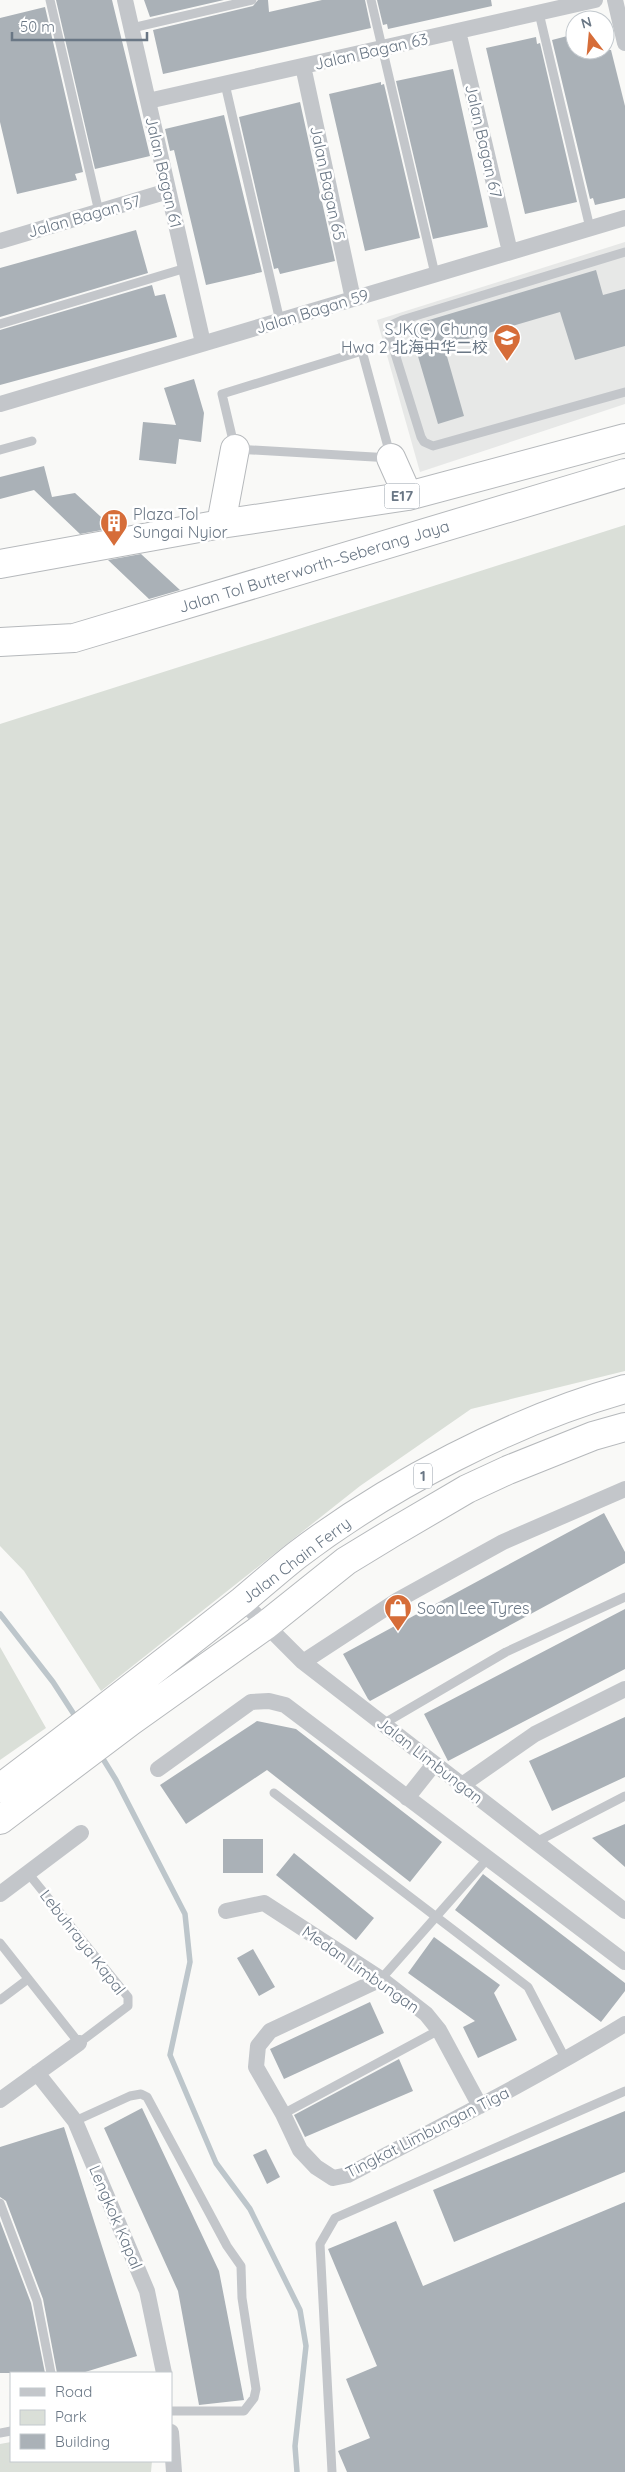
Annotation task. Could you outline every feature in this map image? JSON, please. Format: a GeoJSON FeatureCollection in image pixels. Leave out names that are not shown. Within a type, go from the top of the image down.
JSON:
{"type":"FeatureCollection","features":[{"type":"Feature","properties":{"kind":"highway","name":"E17"},"geometry":{"type":"LineString","coordinates":[[0,564],[221,524],[408,496],[625,438]]}},
{"type":"Feature","properties":{"kind":"highway"},"geometry":{"type":"LineString","coordinates":[[221,524],[235,450]]}},
{"type":"Feature","properties":{"kind":"highway"},"geometry":{"type":"LineString","coordinates":[[390,458],[408,496]]}},
{"type":"Feature","properties":{"kind":"highway","name":"Jalan Tol Butterworth–Seberang Jaya"},"geometry":{"type":"LineString","coordinates":[[0,642],[74,638],[625,473]]}},
{"type":"Feature","properties":{"kind":"highway","name":"Jalan Chain Ferry"},"geometry":{"type":"LineString","coordinates":[[0,1820],[47,1769],[182,1646],[305,1550],[357,1513],[494,1438],[579,1402],[625,1389]]}},
{"type":"Feature","properties":{"kind":"highway","name":"Jalan Chain Ferry"},"geometry":{"type":"LineString","coordinates":[[0,1788],[47,1769],[201,1670],[266,1625],[346,1561],[468,1489],[508,1470],[593,1436],[625,1427]]}},
{"type":"Feature","properties":{"kind":"street","name":"Jalan Bagan 61"},"geometry":{"type":"LineString","coordinates":[[125,0],[203,343]]}},
{"type":"Feature","properties":{"kind":"street","name":"Jalan Bagan 63"},"geometry":{"type":"LineString","coordinates":[[148,102],[595,0]]}},
{"type":"Feature","properties":{"kind":"street"},"geometry":{"type":"LineString","coordinates":[[615,0],[625,43]]}},
{"type":"Feature","properties":{"kind":"street","name":"Jalan Bagan 67"},"geometry":{"type":"LineString","coordinates":[[458,31],[510,252]]}},
{"type":"Feature","properties":{"kind":"street","name":"Jalan Bagan 65"},"geometry":{"type":"LineString","coordinates":[[303,66],[353,299]]}},
{"type":"Feature","properties":{"kind":"street","name":"Jalan Bagan 57"},"geometry":{"type":"LineString","coordinates":[[0,241],[168,191]]}},
{"type":"Feature","properties":{"kind":"street","name":"Jalan Bagan 59"},"geometry":{"type":"LineString","coordinates":[[0,404],[625,218]]}},
{"type":"Feature","properties":{"kind":"street"},"geometry":{"type":"LineString","coordinates":[[303,1662],[398,1600],[503,1542],[623,1494]]}},
{"type":"Feature","properties":{"kind":"street","name":"Jalan Limbungan"},"geometry":{"type":"LineString","coordinates":[[242,1601],[303,1662],[625,1911]]}},
{"type":"Feature","properties":{"kind":"street"},"geometry":{"type":"LineString","coordinates":[[462,1785],[535,1734],[625,1689]]}},
{"type":"Feature","properties":{"kind":"street"},"geometry":{"type":"LineString","coordinates":[[158,1769],[252,1702],[269,1701],[285,1705],[625,1962]]}},
{"type":"Feature","properties":{"kind":"street"},"geometry":{"type":"LineString","coordinates":[[407,1798],[434,1764]]}},
{"type":"Feature","properties":{"kind":"street"},"geometry":{"type":"LineString","coordinates":[[0,1894],[80,1834]]}},
{"type":"Feature","properties":{"kind":"street","name":"Medan Limbungan"},"geometry":{"type":"LineString","coordinates":[[226,1911],[264,1903],[382,1979],[426,2014],[439,2030],[480,2106]]}},
{"type":"Feature","properties":{"kind":"street","name":"Tingkat Limbungan Tiga"},"geometry":{"type":"LineString","coordinates":[[382,1979],[270,2031],[258,2046],[256,2067],[300,2150],[316,2167],[333,2178],[348,2175],[480,2106],[566,2060],[625,2024]]}},
{"type":"Feature","properties":{"kind":"street","name":"Lebuhraya Kapal"},"geometry":{"type":"LineString","coordinates":[[0,2100],[79,2043]]}},
{"type":"Feature","properties":{"kind":"street","name":"Lengkok Kapal"},"geometry":{"type":"LineString","coordinates":[[37,2073],[75,2121],[147,2291],[164,2372]]}},
{"type":"Feature","properties":{"kind":"street"},"geometry":{"type":"LineString","coordinates":[[172,2445],[174,2472]]}},
{"type":"Feature","properties":{"kind":"lane"},"geometry":{"type":"LineString","coordinates":[[50,0],[99,212]]}},
{"type":"Feature","properties":{"kind":"lane"},"geometry":{"type":"LineString","coordinates":[[132,28],[252,0]]}},
{"type":"Feature","properties":{"kind":"lane"},"geometry":{"type":"LineString","coordinates":[[371,0],[435,274]]}},
{"type":"Feature","properties":{"kind":"lane"},"geometry":{"type":"LineString","coordinates":[[538,13],[590,228]]}},
{"type":"Feature","properties":{"kind":"lane"},"geometry":{"type":"LineString","coordinates":[[225,84],[280,321]]}},
{"type":"Feature","properties":{"kind":"lane"},"geometry":{"type":"LineString","coordinates":[[625,252],[402,320],[391,325],[388,331],[421,437],[424,442],[433,446],[625,392]]}},
{"type":"Feature","properties":{"kind":"lane"},"geometry":{"type":"LineString","coordinates":[[0,324],[186,268]]}},
{"type":"Feature","properties":{"kind":"lane"},"geometry":{"type":"LineString","coordinates":[[362,351],[390,458],[235,450],[222,394],[362,351]]}},
{"type":"Feature","properties":{"kind":"lane"},"geometry":{"type":"LineString","coordinates":[[0,450],[32,441]]}},
{"type":"Feature","properties":{"kind":"lane"},"geometry":{"type":"LineString","coordinates":[[383,1724],[506,1652],[625,1598]]}},
{"type":"Feature","properties":{"kind":"lane"},"geometry":{"type":"LineString","coordinates":[[274,1792],[528,1987],[566,2060]]}},
{"type":"Feature","properties":{"kind":"lane"},"geometry":{"type":"LineString","coordinates":[[536,1842],[625,1796]]}},
{"type":"Feature","properties":{"kind":"lane"},"geometry":{"type":"LineString","coordinates":[[382,1979],[488,1858]]}},
{"type":"Feature","properties":{"kind":"lane","name":"Lebuhraya Kapal"},"geometry":{"type":"LineString","coordinates":[[28,1873],[128,1997],[128,2006],[79,2043]]}},
{"type":"Feature","properties":{"kind":"lane"},"geometry":{"type":"LineString","coordinates":[[0,1943],[79,2043]]}},
{"type":"Feature","properties":{"kind":"lane"},"geometry":{"type":"LineString","coordinates":[[0,2000],[28,1979]]}},
{"type":"Feature","properties":{"kind":"lane"},"geometry":{"type":"LineString","coordinates":[[282,2114],[439,2030]]}},
{"type":"Feature","properties":{"kind":"lane"},"geometry":{"type":"LineString","coordinates":[[332,2472],[320,2244],[335,2218],[625,2091]]}},
{"type":"Feature","properties":{"kind":"lane"},"geometry":{"type":"LineString","coordinates":[[75,2121],[130,2096],[141,2094],[147,2097],[227,2246],[241,2266],[242,2298],[256,2389],[254,2398],[244,2411],[172,2411]]}},
{"type":"Feature","properties":{"kind":"lane"},"geometry":{"type":"LineString","coordinates":[[0,2203],[37,2301],[52,2372]]}},
{"type":"Feature","properties":{"kind":"shaded area","name":"SJK(C) Chung Hwa 2 北海中华二校"},"geometry":{"type":"Polygon","coordinates":[[[625,242],[625,404],[420,472],[377,320],[625,242]]]}},
{"type":"Feature","properties":{"kind":"green space"},"geometry":{"type":"Polygon","coordinates":[[[625,525],[625,1371],[471,1409],[360,1486],[101,1691],[24,1571],[0,1546],[0,724],[625,525]]]}},
{"type":"Feature","properties":{"kind":"green space"},"geometry":{"type":"Polygon","coordinates":[[[0,1647],[46,1728],[0,1760],[0,1647]]]}},
{"type":"Feature","properties":{"kind":"green space"},"geometry":{"type":"Polygon","coordinates":[[[10,2442],[10,2462],[152,2462],[151,2472],[0,2472],[0,2444],[10,2442]]]}},
{"type":"Feature","properties":{"kind":"building"},"geometry":{"type":"Polygon","coordinates":[[[56,0],[112,0],[150,156],[95,169],[56,0]]]}},
{"type":"Feature","properties":{"kind":"building"},"geometry":{"type":"Polygon","coordinates":[[[144,0],[224,0],[150,17],[144,0]]]}},
{"type":"Feature","properties":{"kind":"building"},"geometry":{"type":"Polygon","coordinates":[[[258,0],[268,0],[269,12],[322,0],[365,0],[371,28],[163,74],[153,30],[253,6],[258,0]]]}},
{"type":"Feature","properties":{"kind":"building"},"geometry":{"type":"Polygon","coordinates":[[[377,0],[491,0],[492,6],[388,29],[387,24],[383,25],[377,0]]]}},
{"type":"Feature","properties":{"kind":"building"},"geometry":{"type":"Polygon","coordinates":[[[45,7],[83,172],[75,174],[77,180],[17,194],[0,122],[0,18],[45,7]]]}},
{"type":"Feature","properties":{"kind":"building"},"geometry":{"type":"Polygon","coordinates":[[[536,37],[537,44],[540,43],[577,202],[525,214],[486,48],[536,37]]]}},
{"type":"Feature","properties":{"kind":"building"},"geometry":{"type":"Polygon","coordinates":[[[565,37],[565,60],[614,60],[625,106],[625,198],[595,205],[593,198],[590,199],[552,40],[565,37]]]}},
{"type":"Feature","properties":{"kind":"building"},"geometry":{"type":"Polygon","coordinates":[[[453,69],[488,227],[433,239],[396,81],[453,69]]]}},
{"type":"Feature","properties":{"kind":"building"},"geometry":{"type":"Polygon","coordinates":[[[381,82],[381,85],[384,84],[420,238],[365,251],[329,94],[381,82]]]}},
{"type":"Feature","properties":{"kind":"building"},"geometry":{"type":"Polygon","coordinates":[[[300,102],[335,261],[280,274],[278,268],[274,269],[239,117],[300,102]]]}},
{"type":"Feature","properties":{"kind":"building"},"geometry":{"type":"Polygon","coordinates":[[[224,115],[262,272],[206,285],[174,150],[170,151],[165,129],[224,115]]]}},
{"type":"Feature","properties":{"kind":"building"},"geometry":{"type":"Polygon","coordinates":[[[136,230],[148,273],[0,317],[0,268],[136,230]]]}},
{"type":"Feature","properties":{"kind":"building"},"geometry":{"type":"Polygon","coordinates":[[[596,270],[603,295],[625,289],[625,346],[575,360],[560,312],[444,346],[464,416],[438,424],[409,326],[596,270]]]}},
{"type":"Feature","properties":{"kind":"building"},"geometry":{"type":"Polygon","coordinates":[[[152,285],[155,296],[165,294],[177,337],[0,385],[0,330],[152,285]]]}},
{"type":"Feature","properties":{"kind":"building"},"geometry":{"type":"Polygon","coordinates":[[[194,379],[204,413],[201,442],[179,439],[176,464],[139,460],[143,422],[176,425],[164,388],[194,379]]]}},
{"type":"Feature","properties":{"kind":"building"},"geometry":{"type":"Polygon","coordinates":[[[44,466],[52,497],[75,493],[113,528],[80,534],[34,490],[0,499],[0,477],[44,466]]]}},
{"type":"Feature","properties":{"kind":"building"},"geometry":{"type":"Polygon","coordinates":[[[141,554],[180,590],[149,599],[108,560],[141,554]]]}},
{"type":"Feature","properties":{"kind":"building"},"geometry":{"type":"Polygon","coordinates":[[[604,1513],[625,1552],[625,1563],[370,1701],[368,1699],[343,1654],[604,1513]]]}},
{"type":"Feature","properties":{"kind":"building"},"geometry":{"type":"Polygon","coordinates":[[[625,1609],[625,1669],[448,1761],[424,1714],[625,1609]]]}},
{"type":"Feature","properties":{"kind":"building"},"geometry":{"type":"Polygon","coordinates":[[[625,1717],[625,1777],[552,1811],[529,1761],[625,1717]]]}},
{"type":"Feature","properties":{"kind":"building"},"geometry":{"type":"Polygon","coordinates":[[[257,1721],[296,1729],[442,1842],[410,1882],[267,1770],[186,1824],[160,1785],[257,1721]]]}},
{"type":"Feature","properties":{"kind":"building"},"geometry":{"type":"Polygon","coordinates":[[[625,1824],[625,1867],[592,1838],[625,1824]]]}},
{"type":"Feature","properties":{"kind":"building"},"geometry":{"type":"Polygon","coordinates":[[[223,1839],[263,1839],[263,1873],[223,1873],[223,1839]]]}},
{"type":"Feature","properties":{"kind":"building"},"geometry":{"type":"Polygon","coordinates":[[[294,1853],[374,1918],[356,1940],[276,1875],[294,1853]]]}},
{"type":"Feature","properties":{"kind":"building"},"geometry":{"type":"Polygon","coordinates":[[[483,1874],[625,1983],[625,1991],[601,2022],[455,1910],[483,1874]]]}},
{"type":"Feature","properties":{"kind":"building"},"geometry":{"type":"Polygon","coordinates":[[[434,1937],[500,1985],[494,1993],[517,2040],[478,2058],[463,2027],[475,2021],[408,1973],[434,1937]]]}},
{"type":"Feature","properties":{"kind":"building"},"geometry":{"type":"Polygon","coordinates":[[[253,1949],[275,1987],[259,1996],[237,1958],[253,1949]]]}},
{"type":"Feature","properties":{"kind":"building"},"geometry":{"type":"Polygon","coordinates":[[[370,2002],[384,2033],[284,2079],[270,2049],[370,2002]]]}},
{"type":"Feature","properties":{"kind":"building"},"geometry":{"type":"Polygon","coordinates":[[[399,2059],[413,2091],[305,2137],[294,2115],[399,2059]]]}},
{"type":"Feature","properties":{"kind":"building"},"geometry":{"type":"Polygon","coordinates":[[[142,2108],[219,2271],[244,2400],[199,2405],[178,2291],[104,2128],[142,2108]]]}},
{"type":"Feature","properties":{"kind":"building"},"geometry":{"type":"Polygon","coordinates":[[[625,2111],[625,2172],[454,2242],[433,2190],[625,2111]]]}},
{"type":"Feature","properties":{"kind":"building"},"geometry":{"type":"Polygon","coordinates":[[[64,2127],[137,2356],[85,2372],[57,2372],[43,2299],[6,2201],[0,2197],[0,2147],[64,2127]]]}},
{"type":"Feature","properties":{"kind":"building"},"geometry":{"type":"Polygon","coordinates":[[[266,2149],[280,2177],[267,2184],[253,2155],[266,2149]]]}},
{"type":"Feature","properties":{"kind":"building"},"geometry":{"type":"Polygon","coordinates":[[[625,2202],[625,2472],[347,2472],[338,2451],[370,2438],[346,2379],[377,2366],[328,2249],[396,2221],[423,2286],[625,2202]]]}},
{"type":"Feature","properties":{"kind":"building"},"geometry":{"type":"Polygon","coordinates":[[[0,2221],[31,2303],[45,2372],[0,2373],[0,2221]]]}},
{"type":"Feature","properties":{"kind":"waterway"},"geometry":{"type":"LineString","coordinates":[[0,1614],[53,1682],[77,1719]]}},
{"type":"Feature","properties":{"kind":"waterway"},"geometry":{"type":"LineString","coordinates":[[100,1754],[116,1780],[185,1914],[190,1962],[170,2055],[216,2163],[250,2209],[300,2310],[306,2346],[295,2446],[297,2472]]}},
{"type":"Feature","properties":{"kind":"place","name":"SJK(C) Chung Hwa 2 北海中华二校"},"geometry":{"type":"Point","coordinates":[507,362]}},
{"type":"Feature","properties":{"kind":"place","name":"Plaza Tol Sungai Nyior"},"geometry":{"type":"Point","coordinates":[114,547]}},
{"type":"Feature","properties":{"kind":"place","name":"Soon Lee Tyres"},"geometry":{"type":"Point","coordinates":[398,1632]}}]}
